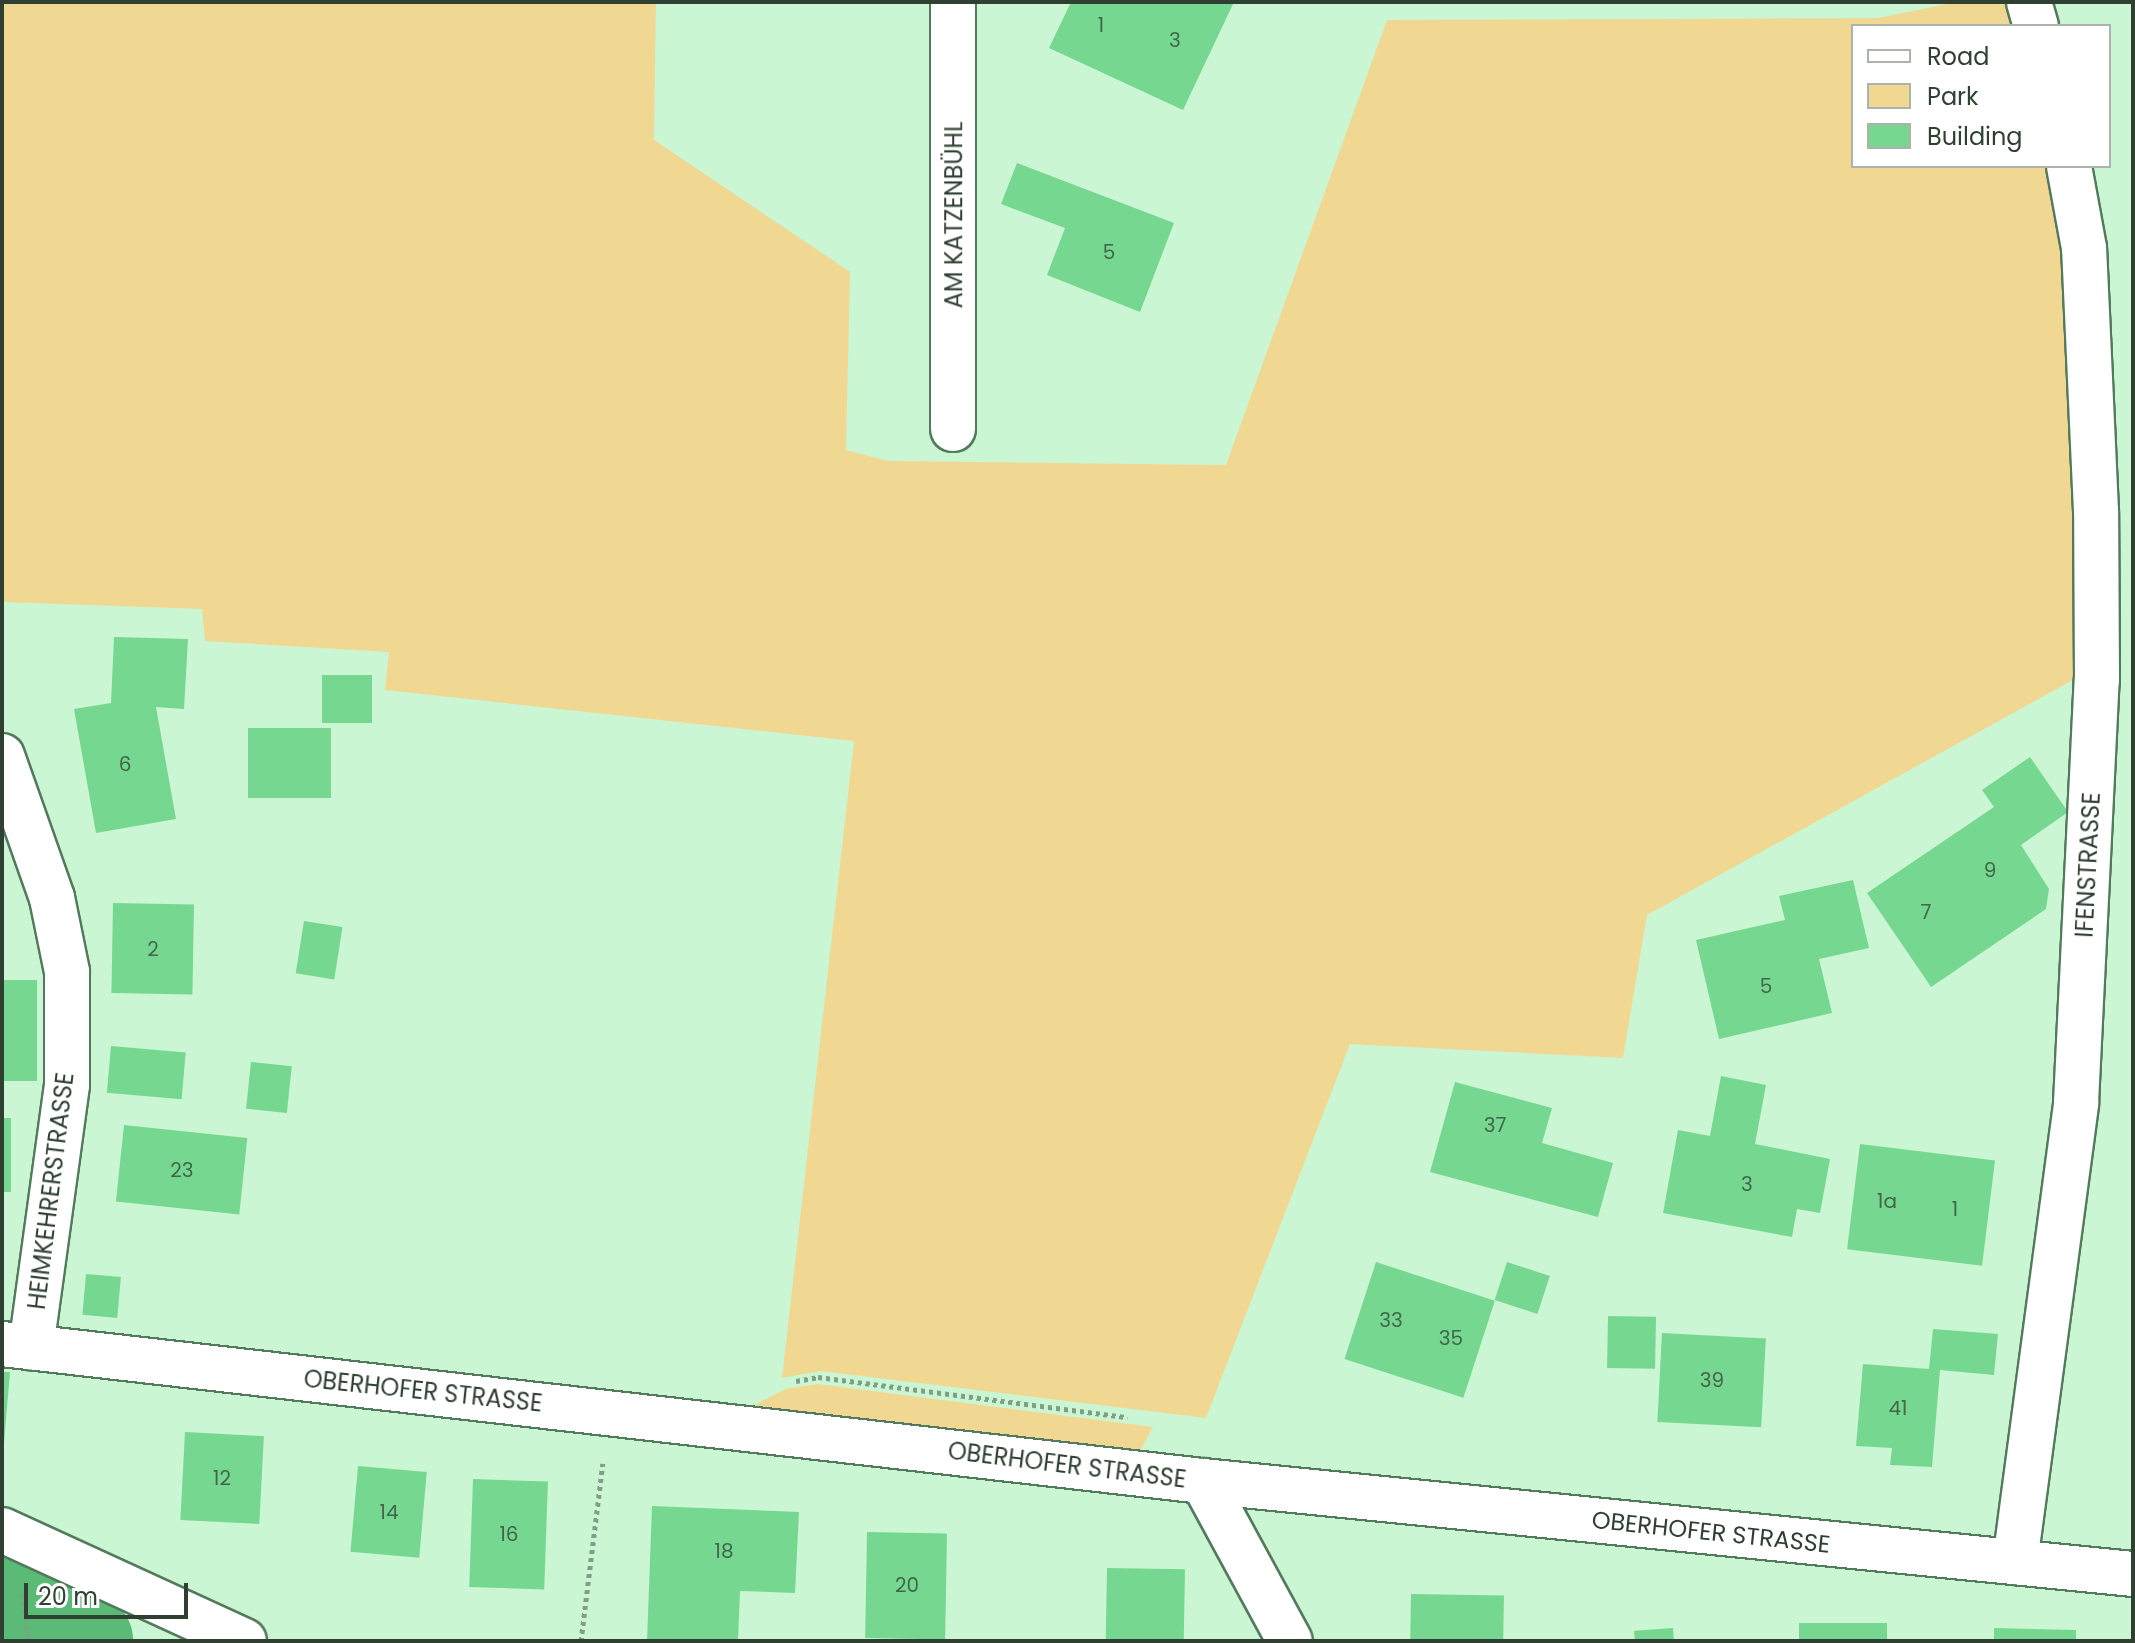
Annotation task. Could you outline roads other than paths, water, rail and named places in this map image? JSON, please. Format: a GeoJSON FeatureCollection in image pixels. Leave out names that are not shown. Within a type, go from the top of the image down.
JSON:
{"type":"FeatureCollection","features":[{"type":"Feature","properties":{"kind":"street","name":"AM KATZENBÜHL"},"geometry":{"type":"LineString","coordinates":[[953,2],[953,429]]}},
{"type":"Feature","properties":{"kind":"street"},"geometry":{"type":"LineString","coordinates":[[2029,2],[2035,24]]}},
{"type":"Feature","properties":{"kind":"street","name":"IFENSTRASSE"},"geometry":{"type":"LineString","coordinates":[[2015,1562],[2076,1103],[2097,680],[2096,511],[2084,248],[2069,168]]}},
{"type":"Feature","properties":{"kind":"street","name":"HEIMKEHRERSTRASSE"},"geometry":{"type":"LineString","coordinates":[[2,756],[52,898],[67,972],[67,1085],[16,1346]]}},
{"type":"Feature","properties":{"kind":"street","name":"OBERHOFER STRASSE"},"geometry":{"type":"LineString","coordinates":[[16,1346],[610,1411],[1203,1481],[2133,1574]]}},
{"type":"Feature","properties":{"kind":"street"},"geometry":{"type":"LineString","coordinates":[[1203,1481],[1290,1641]]}},
{"type":"Feature","properties":{"kind":"street"},"geometry":{"type":"LineString","coordinates":[[2,1530],[244,1641]]}},
{"type":"Feature","properties":{"kind":"waterway"},"geometry":{"type":"LineString","coordinates":[[2,1607],[84,1641]]}}]}
